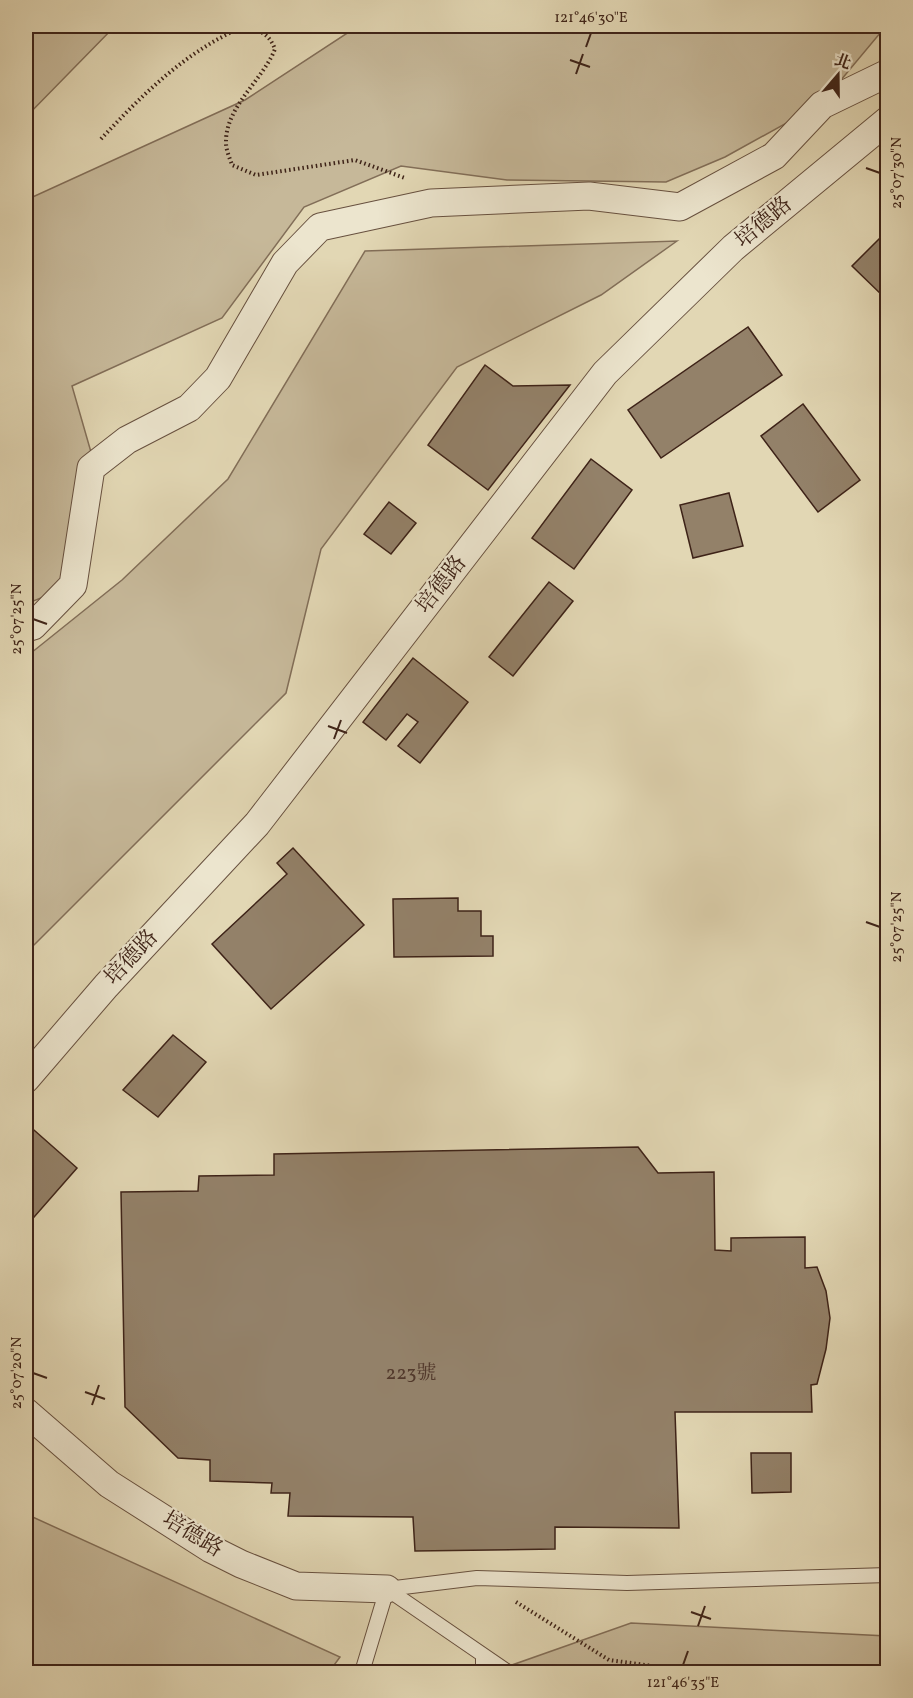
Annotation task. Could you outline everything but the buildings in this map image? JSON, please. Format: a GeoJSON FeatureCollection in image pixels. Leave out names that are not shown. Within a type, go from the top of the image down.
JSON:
{"type":"FeatureCollection","features":[{"type":"Feature","properties":{"kind":"street"},"geometry":{"type":"LineString","coordinates":[[26,628],[33,626],[73,585],[91,468],[126,440],[189,408],[218,378],[285,263],[320,227],[431,202],[589,196],[680,207],[774,156],[822,105],[888,73]]}},
{"type":"Feature","properties":{"kind":"street","name":"培德路"},"geometry":{"type":"LineString","coordinates":[[26,1079],[106,986],[257,824],[605,373],[733,248],[888,120]]}},
{"type":"Feature","properties":{"kind":"street","name":"培德路"},"geometry":{"type":"LineString","coordinates":[[26,1412],[109,1484],[211,1549],[241,1564],[296,1586],[387,1589]]}},
{"type":"Feature","properties":{"kind":"lane"},"geometry":{"type":"LineString","coordinates":[[387,1589],[477,1578],[627,1583],[888,1575]]}},
{"type":"Feature","properties":{"kind":"lane"},"geometry":{"type":"LineString","coordinates":[[387,1589],[508,1672]]}},
{"type":"Feature","properties":{"kind":"lane"},"geometry":{"type":"LineString","coordinates":[[362,1672],[387,1589]]}},
{"type":"Feature","properties":{"kind":"lane"},"geometry":{"type":"LineString","coordinates":[[483,1656],[483,1672]]}},
{"type":"Feature","properties":{"kind":"path"},"geometry":{"type":"LineString","coordinates":[[101,139],[145,92],[198,51],[245,26],[262,31],[271,39],[275,49],[269,65],[232,115],[226,143],[232,165],[256,175],[355,160],[370,163],[410,180]]}},
{"type":"Feature","properties":{"kind":"path"},"geometry":{"type":"LineString","coordinates":[[477,1578],[609,1660],[696,1672]]}},
{"type":"Feature","properties":{"kind":"shaded area"},"geometry":{"type":"Polygon","coordinates":[[[26,26],[115,26],[26,117],[26,26]]]}},
{"type":"Feature","properties":{"kind":"shaded area"},"geometry":{"type":"Polygon","coordinates":[[[358,26],[886,26],[821,104],[725,157],[666,182],[507,180],[401,166],[304,207],[222,318],[72,386],[99,480],[56,592],[26,604],[26,200],[245,100],[358,26]]]}},
{"type":"Feature","properties":{"kind":"shaded area"},"geometry":{"type":"Polygon","coordinates":[[[677,241],[601,295],[457,367],[321,549],[286,693],[26,953],[26,657],[122,580],[228,479],[365,251],[677,241]]]}},
{"type":"Feature","properties":{"kind":"shaded area"},"geometry":{"type":"Polygon","coordinates":[[[26,1514],[340,1657],[329,1672],[26,1672],[26,1514]]]}},
{"type":"Feature","properties":{"kind":"shaded area"},"geometry":{"type":"Polygon","coordinates":[[[631,1623],[887,1636],[887,1672],[492,1672],[631,1623]]]}}]}
